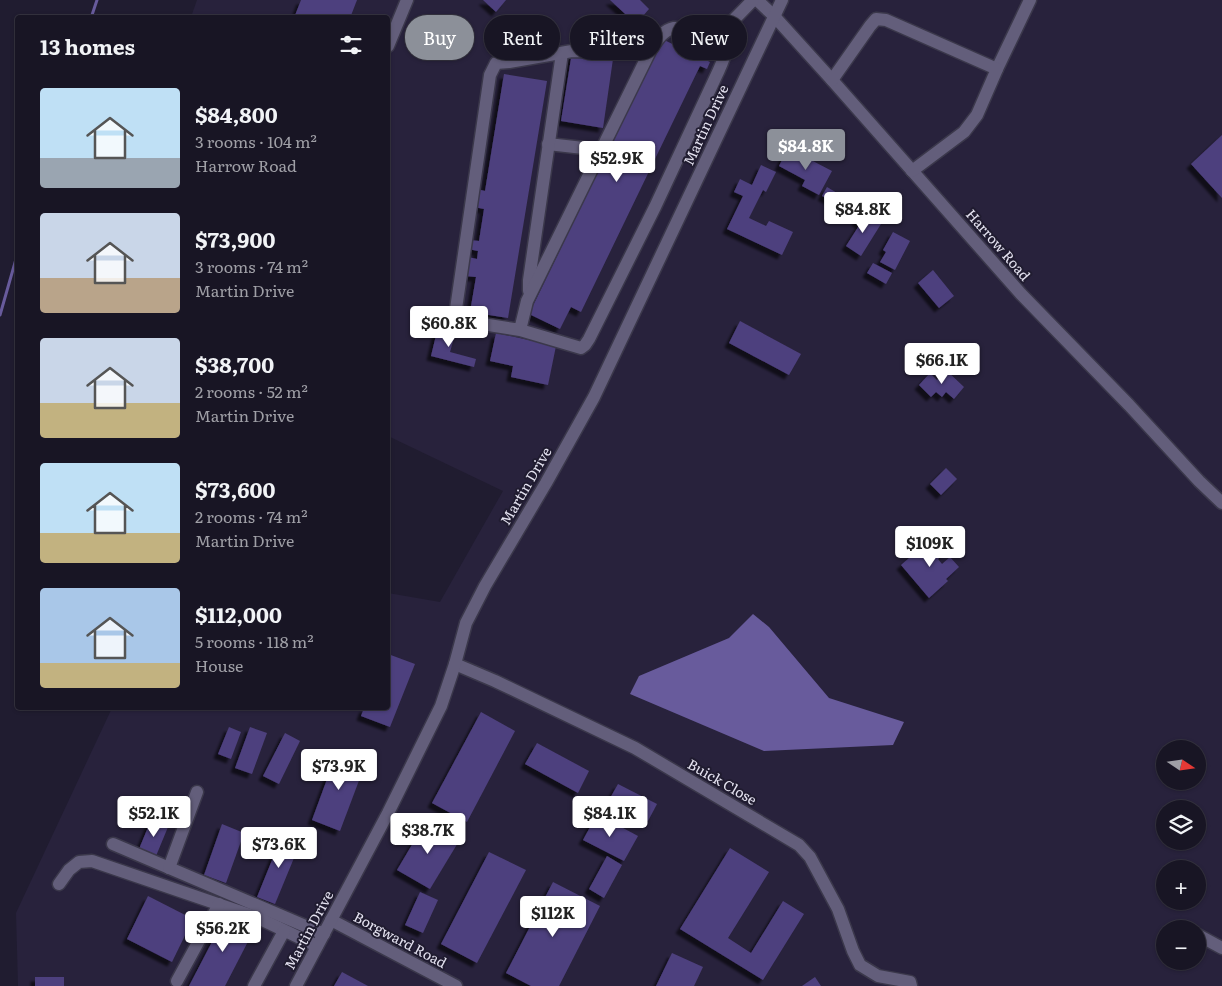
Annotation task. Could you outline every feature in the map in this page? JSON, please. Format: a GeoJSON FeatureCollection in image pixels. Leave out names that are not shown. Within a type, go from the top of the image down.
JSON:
{"type":"FeatureCollection","features":[{"type":"Feature","properties":{"kind":"street"},"geometry":{"type":"LineString","coordinates":[[390,41],[407,0]]}},
{"type":"Feature","properties":{"kind":"street"},"geometry":{"type":"LineString","coordinates":[[738,15],[753,0]]}},
{"type":"Feature","properties":{"kind":"street","name":"Harrow Road"},"geometry":{"type":"LineString","coordinates":[[757,0],[832,80],[1021,294],[1222,503]]}},
{"type":"Feature","properties":{"kind":"street","name":"Martin Drive"},"geometry":{"type":"LineString","coordinates":[[296,986],[388,813],[441,706],[466,623],[484,586],[594,397],[782,0]]}},
{"type":"Feature","properties":{"kind":"street"},"geometry":{"type":"LineString","coordinates":[[912,171],[964,132],[977,115],[1030,0]]}},
{"type":"Feature","properties":{"kind":"street"},"geometry":{"type":"LineString","coordinates":[[832,80],[876,19],[886,20],[997,69]]}},
{"type":"Feature","properties":{"kind":"street"},"geometry":{"type":"LineString","coordinates":[[570,51],[496,63],[490,75],[456,309],[461,316],[476,323],[520,330],[581,348],[585,345],[655,207],[724,60]]}},
{"type":"Feature","properties":{"kind":"street"},"geometry":{"type":"LineString","coordinates":[[520,330],[530,288],[529,280],[562,53]]}},
{"type":"Feature","properties":{"kind":"street"},"geometry":{"type":"LineString","coordinates":[[527,301],[646,60]]}},
{"type":"Feature","properties":{"kind":"street"},"geometry":{"type":"LineString","coordinates":[[548,144],[601,150]]}},
{"type":"Feature","properties":{"kind":"street","name":"Buick Close"},"geometry":{"type":"LineString","coordinates":[[455,664],[495,681],[635,748],[799,845],[810,857],[838,909],[852,951],[860,965],[878,976],[910,982],[912,986]]}},
{"type":"Feature","properties":{"kind":"street"},"geometry":{"type":"LineString","coordinates":[[168,868],[197,792]]}},
{"type":"Feature","properties":{"kind":"street"},"geometry":{"type":"LineString","coordinates":[[114,844],[324,934]]}},
{"type":"Feature","properties":{"kind":"street"},"geometry":{"type":"LineString","coordinates":[[59,884],[69,870],[79,862],[92,861],[256,917],[317,946]]}},
{"type":"Feature","properties":{"kind":"street"},"geometry":{"type":"LineString","coordinates":[[177,981],[219,904]]}},
{"type":"Feature","properties":{"kind":"street","name":"Borgward Road"},"geometry":{"type":"LineString","coordinates":[[331,920],[456,986]]}},
{"type":"Feature","properties":{"kind":"street"},"geometry":{"type":"LineString","coordinates":[[254,986],[284,931]]}},
{"type":"Feature","properties":{"kind":"street"},"geometry":{"type":"LineString","coordinates":[[1206,939],[1222,948]]}},
{"type":"Feature","properties":{"kind":"shaded area"},"geometry":{"type":"Polygon","coordinates":[[[197,0],[1222,0],[1222,986],[18,986],[16,913],[111,710],[390,710],[390,593],[440,602],[503,491],[390,437],[390,15],[192,15],[197,0]]]}},
{"type":"Feature","properties":{"kind":"shaded area"},"geometry":{"type":"Polygon","coordinates":[[[753,614],[769,627],[829,698],[904,722],[893,745],[764,751],[630,694],[639,676],[729,638],[753,614]]]}},
{"type":"Feature","properties":{"kind":"building"},"geometry":{"type":"Polygon","coordinates":[[[301,0],[357,0],[351,15],[295,15],[301,0]]]}},
{"type":"Feature","properties":{"kind":"building"},"geometry":{"type":"Polygon","coordinates":[[[483,0],[506,0],[496,12],[483,0]]]}},
{"type":"Feature","properties":{"kind":"building"},"geometry":{"type":"Polygon","coordinates":[[[610,0],[640,0],[649,9],[644,15],[626,15],[610,0]]]}},
{"type":"Feature","properties":{"kind":"building"},"geometry":{"type":"Polygon","coordinates":[[[662,39],[672,44],[672,60],[706,60],[710,62],[707,69],[700,66],[581,312],[571,307],[560,329],[529,314],[652,60],[662,60],[662,39]]]}},
{"type":"Feature","properties":{"kind":"building"},"geometry":{"type":"Polygon","coordinates":[[[571,60],[613,60],[603,128],[561,121],[571,60]]]}},
{"type":"Feature","properties":{"kind":"building"},"geometry":{"type":"Polygon","coordinates":[[[504,74],[547,81],[508,318],[470,312],[476,277],[465,276],[468,257],[477,259],[478,251],[468,249],[470,240],[479,241],[484,209],[474,207],[477,189],[485,191],[504,74]]]}},
{"type":"Feature","properties":{"kind":"building"},"geometry":{"type":"Polygon","coordinates":[[[1222,135],[1222,198],[1191,164],[1222,135]]]}},
{"type":"Feature","properties":{"kind":"building"},"geometry":{"type":"Polygon","coordinates":[[[788,148],[832,171],[819,195],[802,186],[805,180],[779,166],[788,148]]]}},
{"type":"Feature","properties":{"kind":"building"},"geometry":{"type":"Polygon","coordinates":[[[761,165],[776,172],[766,192],[763,190],[749,218],[766,226],[769,221],[793,232],[782,255],[727,229],[743,196],[734,192],[740,179],[752,185],[761,165]]]}},
{"type":"Feature","properties":{"kind":"building"},"geometry":{"type":"Polygon","coordinates":[[[827,187],[842,196],[837,204],[822,196],[827,187]]]}},
{"type":"Feature","properties":{"kind":"building"},"geometry":{"type":"Polygon","coordinates":[[[862,212],[881,224],[861,256],[846,246],[860,224],[856,221],[862,212]]]}},
{"type":"Feature","properties":{"kind":"building"},"geometry":{"type":"Polygon","coordinates":[[[893,232],[910,241],[895,270],[880,262],[886,252],[883,250],[893,232]]]}},
{"type":"Feature","properties":{"kind":"building"},"geometry":{"type":"Polygon","coordinates":[[[873,263],[892,273],[886,284],[867,273],[873,263]]]}},
{"type":"Feature","properties":{"kind":"building"},"geometry":{"type":"Polygon","coordinates":[[[933,270],[954,296],[939,308],[918,283],[933,270]]]}},
{"type":"Feature","properties":{"kind":"building"},"geometry":{"type":"Polygon","coordinates":[[[740,321],[801,354],[789,375],[729,343],[740,321]]]}},
{"type":"Feature","properties":{"kind":"building"},"geometry":{"type":"Polygon","coordinates":[[[438,327],[456,331],[450,352],[476,359],[474,367],[431,356],[438,327]]]}},
{"type":"Feature","properties":{"kind":"building"},"geometry":{"type":"Polygon","coordinates":[[[496,333],[556,346],[548,385],[511,377],[513,366],[490,361],[496,333]]]}},
{"type":"Feature","properties":{"kind":"building"},"geometry":{"type":"Polygon","coordinates":[[[946,370],[964,387],[954,399],[946,392],[942,397],[936,392],[931,397],[919,385],[930,373],[937,380],[946,370]]]}},
{"type":"Feature","properties":{"kind":"building"},"geometry":{"type":"Polygon","coordinates":[[[946,468],[957,479],[941,495],[930,484],[946,468]]]}},
{"type":"Feature","properties":{"kind":"building"},"geometry":{"type":"Polygon","coordinates":[[[933,537],[946,552],[938,559],[942,564],[950,557],[959,567],[946,579],[948,581],[929,598],[901,565],[933,537]]]}},
{"type":"Feature","properties":{"kind":"building"},"geometry":{"type":"Polygon","coordinates":[[[390,655],[415,664],[390,727],[361,716],[363,710],[390,710],[390,655]]]}},
{"type":"Feature","properties":{"kind":"building"},"geometry":{"type":"Polygon","coordinates":[[[481,712],[515,731],[467,822],[432,803],[481,712]]]}},
{"type":"Feature","properties":{"kind":"building"},"geometry":{"type":"Polygon","coordinates":[[[229,727],[241,732],[231,759],[218,754],[229,727]]]}},
{"type":"Feature","properties":{"kind":"building"},"geometry":{"type":"Polygon","coordinates":[[[250,727],[267,733],[252,774],[235,768],[250,727]]]}},
{"type":"Feature","properties":{"kind":"building"},"geometry":{"type":"Polygon","coordinates":[[[285,733],[300,741],[279,784],[263,776],[285,733]]]}},
{"type":"Feature","properties":{"kind":"building"},"geometry":{"type":"Polygon","coordinates":[[[537,743],[589,771],[578,793],[525,764],[537,743]]]}},
{"type":"Feature","properties":{"kind":"building"},"geometry":{"type":"Polygon","coordinates":[[[337,752],[366,762],[340,831],[312,820],[337,752]]]}},
{"type":"Feature","properties":{"kind":"building"},"geometry":{"type":"Polygon","coordinates":[[[618,784],[657,804],[648,821],[609,800],[618,784]]]}},
{"type":"Feature","properties":{"kind":"building"},"geometry":{"type":"Polygon","coordinates":[[[597,814],[638,836],[624,861],[583,840],[597,814]]]}},
{"type":"Feature","properties":{"kind":"building"},"geometry":{"type":"Polygon","coordinates":[[[151,820],[168,827],[156,856],[139,849],[151,820]]]}},
{"type":"Feature","properties":{"kind":"building"},"geometry":{"type":"Polygon","coordinates":[[[426,821],[459,841],[430,889],[397,870],[426,821]]]}},
{"type":"Feature","properties":{"kind":"building"},"geometry":{"type":"Polygon","coordinates":[[[222,824],[244,833],[226,883],[204,875],[222,824]]]}},
{"type":"Feature","properties":{"kind":"building"},"geometry":{"type":"Polygon","coordinates":[[[283,833],[301,841],[275,904],[257,897],[283,833]]]}},
{"type":"Feature","properties":{"kind":"building"},"geometry":{"type":"Polygon","coordinates":[[[730,848],[769,872],[728,938],[751,953],[783,901],[804,914],[763,980],[680,929],[730,848]]]}},
{"type":"Feature","properties":{"kind":"building"},"geometry":{"type":"Polygon","coordinates":[[[489,852],[526,870],[477,963],[441,944],[489,852]]]}},
{"type":"Feature","properties":{"kind":"building"},"geometry":{"type":"Polygon","coordinates":[[[607,856],[622,865],[604,898],[589,889],[607,856]]]}},
{"type":"Feature","properties":{"kind":"building"},"geometry":{"type":"Polygon","coordinates":[[[553,882],[600,906],[559,986],[531,986],[506,973],[553,882]]]}},
{"type":"Feature","properties":{"kind":"building"},"geometry":{"type":"Polygon","coordinates":[[[420,892],[438,900],[423,933],[405,925],[420,892]]]}},
{"type":"Feature","properties":{"kind":"building"},"geometry":{"type":"Polygon","coordinates":[[[148,896],[193,919],[172,962],[127,939],[148,896]]]}},
{"type":"Feature","properties":{"kind":"building"},"geometry":{"type":"Polygon","coordinates":[[[227,913],[255,928],[225,986],[189,986],[227,913]]]}},
{"type":"Feature","properties":{"kind":"building"},"geometry":{"type":"Polygon","coordinates":[[[672,953],[703,967],[694,986],[656,986],[672,953]]]}},
{"type":"Feature","properties":{"kind":"building"},"geometry":{"type":"Polygon","coordinates":[[[342,972],[368,986],[334,986],[342,972]]]}},
{"type":"Feature","properties":{"kind":"building"},"geometry":{"type":"Polygon","coordinates":[[[35,977],[64,977],[64,986],[35,986],[35,977]]]}},
{"type":"Feature","properties":{"kind":"building"},"geometry":{"type":"Polygon","coordinates":[[[815,977],[821,986],[802,986],[815,977]]]}},
{"type":"Feature","properties":{"kind":"waterway"},"geometry":{"type":"LineString","coordinates":[[92,15],[97,0]]}},
{"type":"Feature","properties":{"kind":"waterway"},"geometry":{"type":"LineString","coordinates":[[0,315],[15,262]]}}]}
